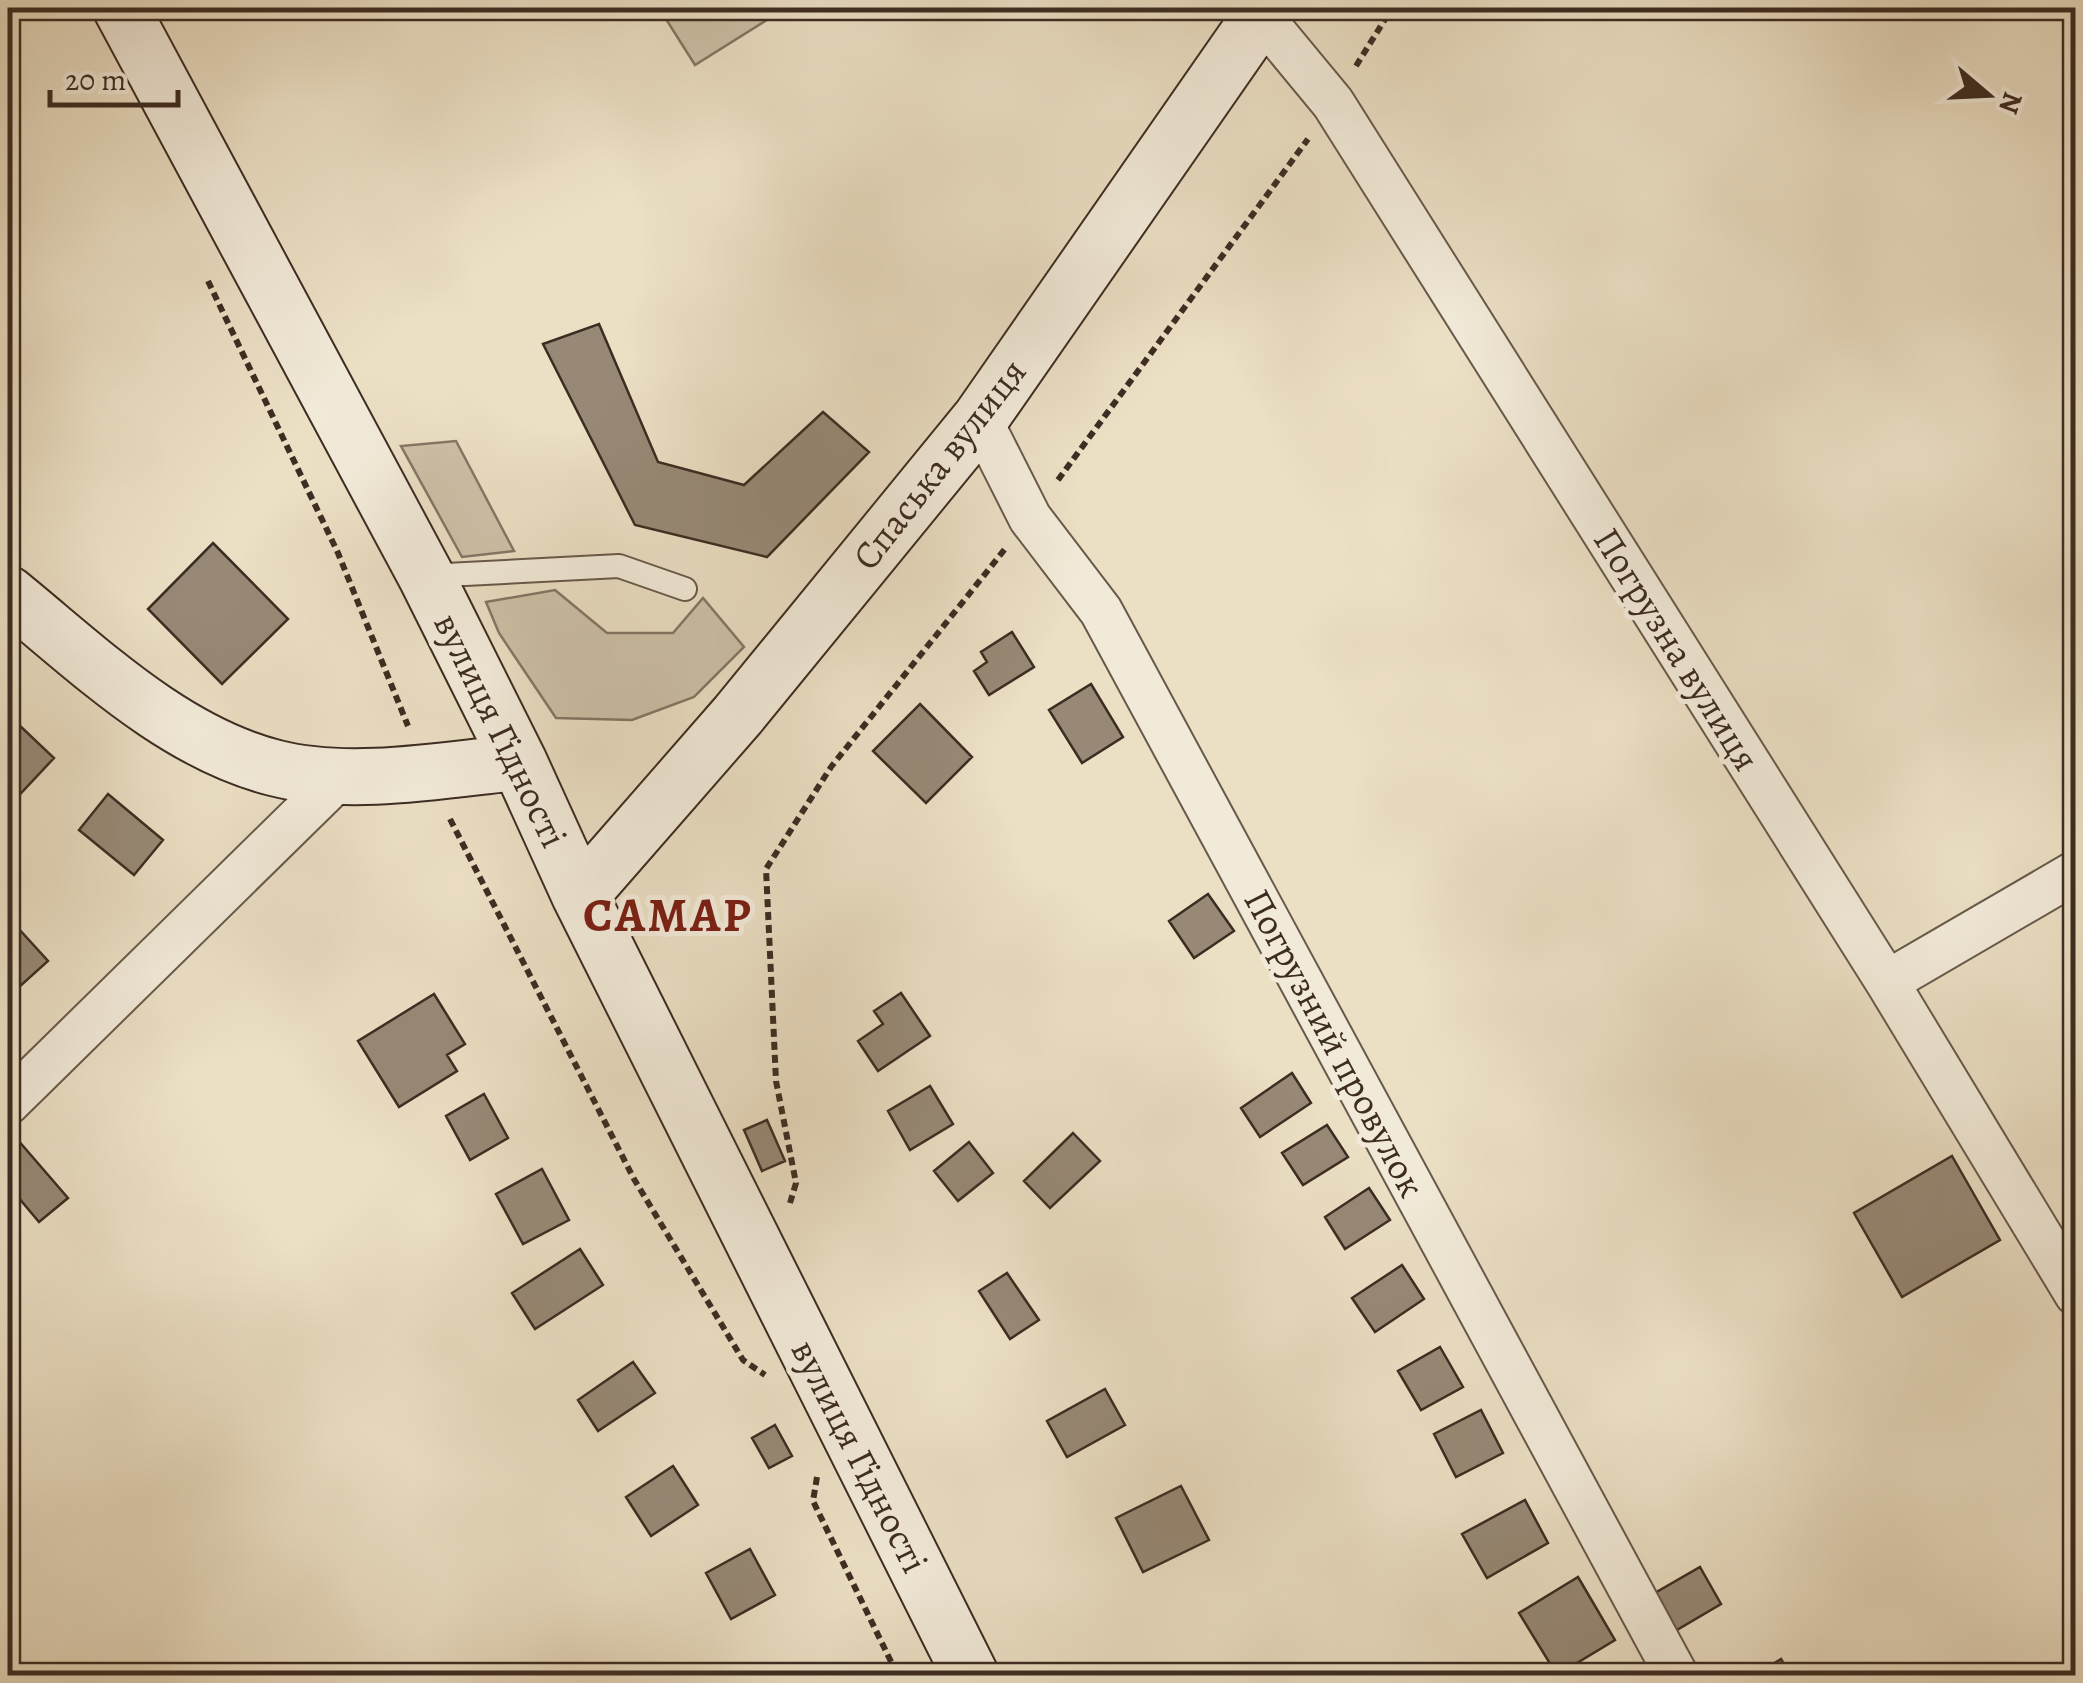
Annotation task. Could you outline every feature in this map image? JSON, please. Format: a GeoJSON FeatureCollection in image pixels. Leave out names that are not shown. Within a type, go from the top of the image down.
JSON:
{"type":"FeatureCollection","features":[{"type":"Feature","properties":{"kind":"main road","name":"вулиця Гідності"},"geometry":{"type":"LineString","coordinates":[[122,8],[426,576],[519,762],[580,896],[971,1676]]}},
{"type":"Feature","properties":{"kind":"main road","name":"Спаська вулиця"},"geometry":{"type":"LineString","coordinates":[[580,896],[738,715],[980,419],[1264,12]]}},
{"type":"Feature","properties":{"kind":"main road"},"geometry":{"type":"LineString","coordinates":[[8,594],[170,722],[231,753],[277,769],[341,776],[519,762]]}},
{"type":"Feature","properties":{"kind":"street","name":"Погрузна вулиця"},"geometry":{"type":"LineString","coordinates":[[1264,12],[1334,103],[1888,982],[2076,1294]]}},
{"type":"Feature","properties":{"kind":"street","name":"Погрузний провулок"},"geometry":{"type":"LineString","coordinates":[[980,419],[1030,518],[1101,610],[1678,1676]]}},
{"type":"Feature","properties":{"kind":"street"},"geometry":{"type":"LineString","coordinates":[[8,1102],[341,776]]}},
{"type":"Feature","properties":{"kind":"street"},"geometry":{"type":"LineString","coordinates":[[1888,982],[2076,872]]}},
{"type":"Feature","properties":{"kind":"lane"},"geometry":{"type":"LineString","coordinates":[[426,576],[619,566],[684,588]]}},
{"type":"Feature","properties":{"kind":"path"},"geometry":{"type":"LineString","coordinates":[[760,1258],[787,1212],[796,1182],[776,1081],[766,869],[831,767],[1030,518],[1334,103],[1392,8]]}},
{"type":"Feature","properties":{"kind":"path"},"geometry":{"type":"LineString","coordinates":[[203,271],[338,552],[426,771],[634,1178],[743,1360],[768,1378]]}},
{"type":"Feature","properties":{"kind":"path"},"geometry":{"type":"LineString","coordinates":[[818,1468],[813,1501],[898,1676]]}},
{"type":"Feature","properties":{"kind":"shaded area"},"geometry":{"type":"Polygon","coordinates":[[[659,8],[786,8],[695,65],[659,8]]]}},
{"type":"Feature","properties":{"kind":"shaded area"},"geometry":{"type":"Polygon","coordinates":[[[456,441],[514,551],[462,557],[401,446],[456,441]]]}},
{"type":"Feature","properties":{"kind":"shaded area"},"geometry":{"type":"Polygon","coordinates":[[[555,590],[607,633],[673,633],[703,598],[744,647],[694,697],[632,720],[556,718],[499,633],[486,602],[555,590]]]}},
{"type":"Feature","properties":{"kind":"building"},"geometry":{"type":"Polygon","coordinates":[[[599,324],[658,462],[744,485],[823,412],[869,452],[767,557],[635,525],[543,344],[599,324]]]}},
{"type":"Feature","properties":{"kind":"building"},"geometry":{"type":"Polygon","coordinates":[[[213,543],[288,619],[222,684],[148,609],[213,543]]]}},
{"type":"Feature","properties":{"kind":"building"},"geometry":{"type":"Polygon","coordinates":[[[1012,632],[1034,667],[989,695],[974,671],[987,662],[981,652],[1012,632]]]}},
{"type":"Feature","properties":{"kind":"building"},"geometry":{"type":"Polygon","coordinates":[[[1091,684],[1123,737],[1082,763],[1049,710],[1091,684]]]}},
{"type":"Feature","properties":{"kind":"building"},"geometry":{"type":"Polygon","coordinates":[[[920,704],[972,757],[926,803],[873,751],[920,704]]]}},
{"type":"Feature","properties":{"kind":"building"},"geometry":{"type":"Polygon","coordinates":[[[19,725],[54,758],[8,807],[8,737],[19,725]]]}},
{"type":"Feature","properties":{"kind":"building"},"geometry":{"type":"Polygon","coordinates":[[[108,794],[163,840],[134,875],[79,830],[108,794]]]}},
{"type":"Feature","properties":{"kind":"building"},"geometry":{"type":"Polygon","coordinates":[[[1208,894],[1234,931],[1194,958],[1169,921],[1208,894]]]}},
{"type":"Feature","properties":{"kind":"building"},"geometry":{"type":"Polygon","coordinates":[[[8,917],[48,961],[18,988],[8,976],[8,917]]]}},
{"type":"Feature","properties":{"kind":"building"},"geometry":{"type":"Polygon","coordinates":[[[901,993],[930,1036],[878,1071],[858,1041],[883,1024],[874,1011],[901,993]]]}},
{"type":"Feature","properties":{"kind":"building"},"geometry":{"type":"Polygon","coordinates":[[[434,994],[465,1044],[447,1055],[457,1071],[399,1107],[358,1041],[434,994]]]}},
{"type":"Feature","properties":{"kind":"building"},"geometry":{"type":"Polygon","coordinates":[[[1292,1073],[1311,1103],[1260,1137],[1241,1108],[1292,1073]]]}},
{"type":"Feature","properties":{"kind":"building"},"geometry":{"type":"Polygon","coordinates":[[[930,1086],[953,1124],[910,1150],[888,1111],[930,1086]]]}},
{"type":"Feature","properties":{"kind":"building"},"geometry":{"type":"Polygon","coordinates":[[[484,1094],[508,1138],[470,1160],[446,1116],[484,1094]]]}},
{"type":"Feature","properties":{"kind":"building"},"geometry":{"type":"Polygon","coordinates":[[[767,1120],[785,1161],[762,1171],[744,1130],[767,1120]]]}},
{"type":"Feature","properties":{"kind":"building"},"geometry":{"type":"Polygon","coordinates":[[[1327,1125],[1348,1157],[1303,1185],[1282,1153],[1327,1125]]]}},
{"type":"Feature","properties":{"kind":"building"},"geometry":{"type":"Polygon","coordinates":[[[1073,1133],[1100,1161],[1050,1208],[1024,1181],[1073,1133]]]}},
{"type":"Feature","properties":{"kind":"building"},"geometry":{"type":"Polygon","coordinates":[[[17,1139],[68,1198],[39,1222],[8,1185],[8,1147],[17,1139]]]}},
{"type":"Feature","properties":{"kind":"building"},"geometry":{"type":"Polygon","coordinates":[[[969,1142],[993,1173],[958,1201],[934,1171],[969,1142]]]}},
{"type":"Feature","properties":{"kind":"building"},"geometry":{"type":"Polygon","coordinates":[[[1952,1156],[2000,1240],[1902,1297],[1854,1213],[1952,1156]]]}},
{"type":"Feature","properties":{"kind":"building"},"geometry":{"type":"Polygon","coordinates":[[[542,1169],[569,1220],[523,1244],[496,1194],[542,1169]]]}},
{"type":"Feature","properties":{"kind":"building"},"geometry":{"type":"Polygon","coordinates":[[[1369,1188],[1390,1220],[1345,1249],[1325,1217],[1369,1188]]]}},
{"type":"Feature","properties":{"kind":"building"},"geometry":{"type":"Polygon","coordinates":[[[580,1249],[603,1285],[535,1329],[512,1293],[580,1249]]]}},
{"type":"Feature","properties":{"kind":"building"},"geometry":{"type":"Polygon","coordinates":[[[1402,1265],[1424,1299],[1375,1332],[1352,1298],[1402,1265]]]}},
{"type":"Feature","properties":{"kind":"building"},"geometry":{"type":"Polygon","coordinates":[[[1007,1273],[1039,1320],[1010,1339],[979,1291],[1007,1273]]]}},
{"type":"Feature","properties":{"kind":"building"},"geometry":{"type":"Polygon","coordinates":[[[1440,1347],[1463,1387],[1421,1410],[1398,1371],[1440,1347]]]}},
{"type":"Feature","properties":{"kind":"building"},"geometry":{"type":"Polygon","coordinates":[[[633,1362],[655,1393],[598,1431],[578,1400],[633,1362]]]}},
{"type":"Feature","properties":{"kind":"building"},"geometry":{"type":"Polygon","coordinates":[[[1105,1389],[1125,1425],[1067,1457],[1047,1421],[1105,1389]]]}},
{"type":"Feature","properties":{"kind":"building"},"geometry":{"type":"Polygon","coordinates":[[[1481,1410],[1503,1453],[1456,1477],[1434,1434],[1481,1410]]]}},
{"type":"Feature","properties":{"kind":"building"},"geometry":{"type":"Polygon","coordinates":[[[775,1425],[792,1456],[769,1468],[752,1438],[775,1425]]]}},
{"type":"Feature","properties":{"kind":"building"},"geometry":{"type":"Polygon","coordinates":[[[673,1466],[698,1505],[651,1536],[626,1497],[673,1466]]]}},
{"type":"Feature","properties":{"kind":"building"},"geometry":{"type":"Polygon","coordinates":[[[1181,1486],[1209,1540],[1143,1572],[1116,1518],[1181,1486]]]}},
{"type":"Feature","properties":{"kind":"building"},"geometry":{"type":"Polygon","coordinates":[[[1525,1500],[1548,1543],[1487,1578],[1462,1534],[1525,1500]]]}},
{"type":"Feature","properties":{"kind":"building"},"geometry":{"type":"Polygon","coordinates":[[[750,1549],[775,1595],[731,1619],[706,1573],[750,1549]]]}},
{"type":"Feature","properties":{"kind":"building"},"geometry":{"type":"Polygon","coordinates":[[[1700,1567],[1721,1604],[1670,1634],[1648,1597],[1700,1567]]]}},
{"type":"Feature","properties":{"kind":"building"},"geometry":{"type":"Polygon","coordinates":[[[1578,1577],[1615,1640],[1557,1675],[1519,1613],[1578,1577]]]}},
{"type":"Feature","properties":{"kind":"building"},"geometry":{"type":"Polygon","coordinates":[[[1781,1659],[1791,1676],[1752,1676],[1781,1659]]]}},
{"type":"Feature","properties":{"kind":"district","name":"САМАР"},"geometry":{"type":"Point","coordinates":[668,915]}}]}
